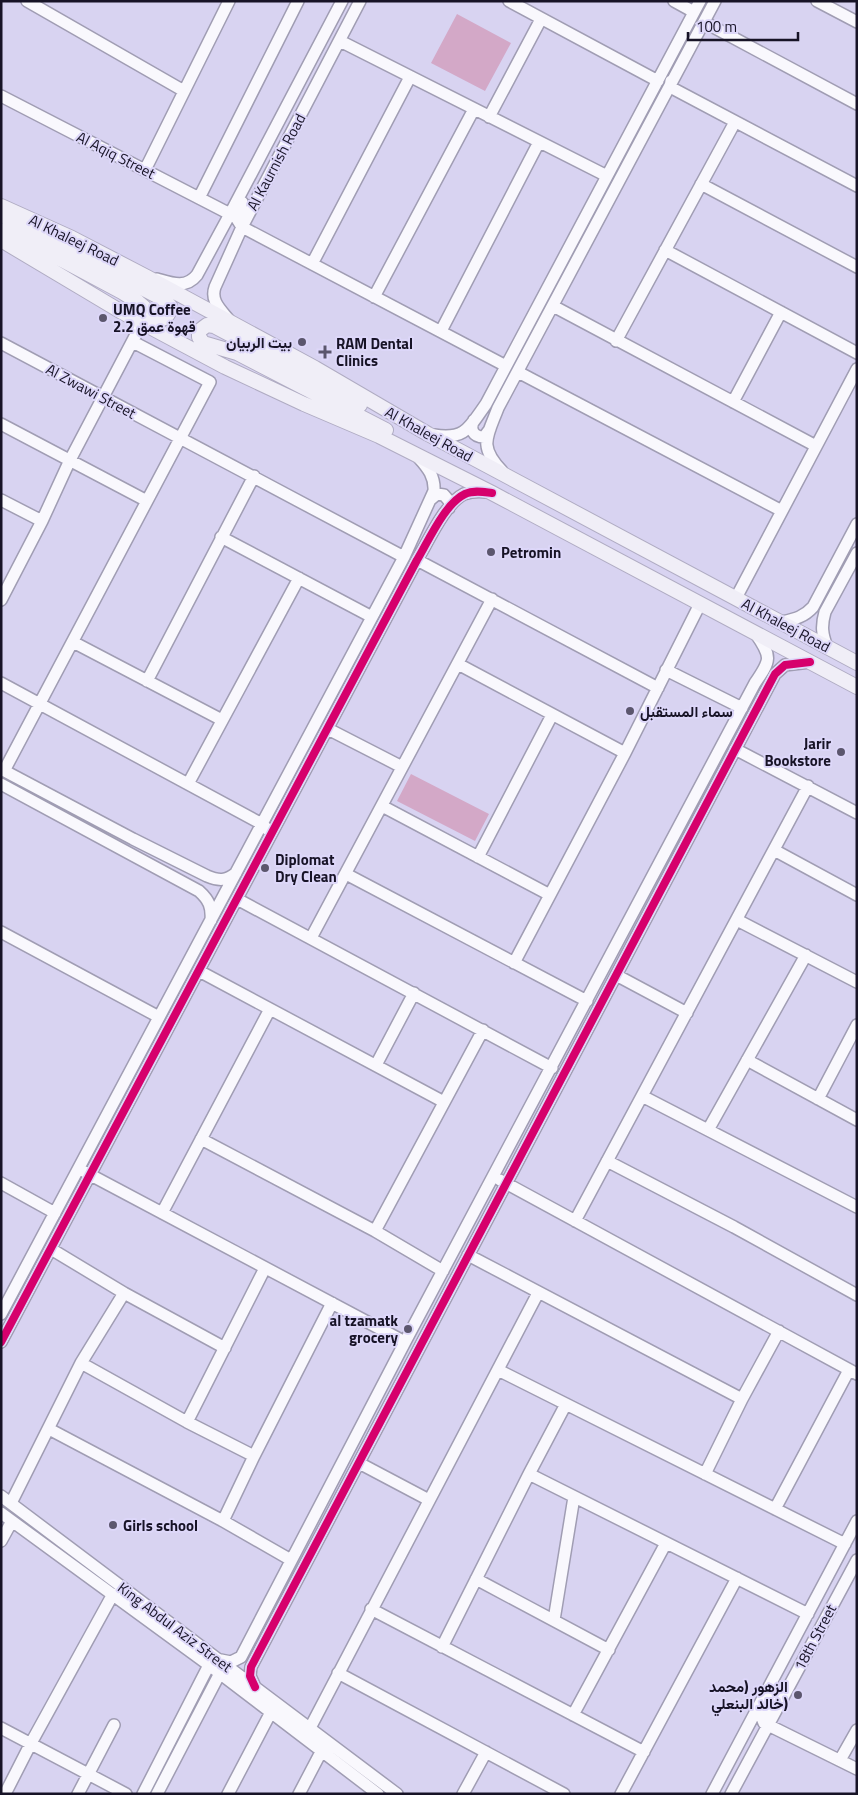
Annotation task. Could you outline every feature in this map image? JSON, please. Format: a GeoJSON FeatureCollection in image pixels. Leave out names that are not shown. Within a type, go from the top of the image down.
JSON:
{"type":"FeatureCollection","features":[{"type":"Feature","properties":{"kind":"main road","name":"Al Khaleej Road"},"geometry":{"type":"LineString","coordinates":[[1,206],[54,229],[147,277],[315,368],[428,434],[857,663]]}},
{"type":"Feature","properties":{"kind":"main road"},"geometry":{"type":"LineString","coordinates":[[1,214],[163,299],[170,306],[170,311],[165,317],[157,318],[138,302],[122,292],[19,237],[1,230]]}},
{"type":"Feature","properties":{"kind":"main road","name":"Al Khaleej Road"},"geometry":{"type":"LineString","coordinates":[[1,240],[142,323],[252,381],[379,436],[492,493],[857,687]]}},
{"type":"Feature","properties":{"kind":"main road"},"geometry":{"type":"LineString","coordinates":[[456,449],[411,432],[214,326],[207,325],[199,331],[199,337],[203,343],[237,353],[363,418],[435,456],[470,482]]}},
{"type":"Feature","properties":{"kind":"street"},"geometry":{"type":"LineString","coordinates":[[27,1],[184,91]]}},
{"type":"Feature","properties":{"kind":"street"},"geometry":{"type":"LineString","coordinates":[[199,198],[298,1]]}},
{"type":"Feature","properties":{"kind":"street","name":"Al Kaurnish Road"},"geometry":{"type":"LineString","coordinates":[[147,277],[179,284],[187,283],[194,279],[342,1]]}},
{"type":"Feature","properties":{"kind":"street","name":"Al Kaurnish Road"},"geometry":{"type":"LineString","coordinates":[[232,323],[216,305],[213,293],[242,227],[360,1]]}},
{"type":"Feature","properties":{"kind":"street"},"geometry":{"type":"LineString","coordinates":[[509,1],[658,81]]}},
{"type":"Feature","properties":{"kind":"street"},"geometry":{"type":"LineString","coordinates":[[428,434],[445,437],[456,436],[466,430],[486,404],[697,6],[674,1]]}},
{"type":"Feature","properties":{"kind":"street"},"geometry":{"type":"LineString","coordinates":[[506,476],[488,454],[486,443],[498,408],[715,1]]}},
{"type":"Feature","properties":{"kind":"street"},"geometry":{"type":"LineString","coordinates":[[816,1],[857,22]]}},
{"type":"Feature","properties":{"kind":"street"},"geometry":{"type":"LineString","coordinates":[[145,170],[225,3]]}},
{"type":"Feature","properties":{"kind":"street"},"geometry":{"type":"LineString","coordinates":[[489,117],[542,19]]}},
{"type":"Feature","properties":{"kind":"street"},"geometry":{"type":"LineString","coordinates":[[704,22],[857,104]]}},
{"type":"Feature","properties":{"kind":"street"},"geometry":{"type":"LineString","coordinates":[[670,87],[679,40]]}},
{"type":"Feature","properties":{"kind":"street"},"geometry":{"type":"LineString","coordinates":[[340,41],[607,176]]}},
{"type":"Feature","properties":{"kind":"street"},"geometry":{"type":"LineString","coordinates":[[312,264],[410,77]]}},
{"type":"Feature","properties":{"kind":"street"},"geometry":{"type":"LineString","coordinates":[[670,87],[857,186]]}},
{"type":"Feature","properties":{"kind":"street","name":"Al Aqiq Street"},"geometry":{"type":"LineString","coordinates":[[1,96],[230,214]]}},
{"type":"Feature","properties":{"kind":"street"},"geometry":{"type":"LineString","coordinates":[[374,297],[474,109]]}},
{"type":"Feature","properties":{"kind":"street"},"geometry":{"type":"LineString","coordinates":[[616,341],[735,122]]}},
{"type":"Feature","properties":{"kind":"street"},"geometry":{"type":"LineString","coordinates":[[440,331],[539,142]]}},
{"type":"Feature","properties":{"kind":"street"},"geometry":{"type":"LineString","coordinates":[[254,168],[237,219],[242,227],[506,366]]}},
{"type":"Feature","properties":{"kind":"street"},"geometry":{"type":"LineString","coordinates":[[702,184],[857,267]]}},
{"type":"Feature","properties":{"kind":"street"},"geometry":{"type":"LineString","coordinates":[[665,250],[857,353]]}},
{"type":"Feature","properties":{"kind":"street"},"geometry":{"type":"LineString","coordinates":[[553,306],[816,446]]}},
{"type":"Feature","properties":{"kind":"street"},"geometry":{"type":"LineString","coordinates":[[733,402],[781,312]]}},
{"type":"Feature","properties":{"kind":"street"},"geometry":{"type":"LineString","coordinates":[[1,600],[5,584],[42,521],[70,460],[142,323]]}},
{"type":"Feature","properties":{"kind":"street"},"geometry":{"type":"LineString","coordinates":[[133,342],[210,382],[73,642],[3,770],[207,876],[219,880],[225,879],[237,872]]}},
{"type":"Feature","properties":{"kind":"street","name":"Al Zwawi Street"},"geometry":{"type":"LineString","coordinates":[[1,343],[404,557]]}},
{"type":"Feature","properties":{"kind":"street"},"geometry":{"type":"LineString","coordinates":[[736,598],[857,369]]}},
{"type":"Feature","properties":{"kind":"street"},"geometry":{"type":"LineString","coordinates":[[518,372],[782,511]]}},
{"type":"Feature","properties":{"kind":"street"},"geometry":{"type":"LineString","coordinates":[[475,419],[471,428],[476,436],[486,436],[491,427]]}},
{"type":"Feature","properties":{"kind":"street"},"geometry":{"type":"LineString","coordinates":[[1,424],[147,501]]}},
{"type":"Feature","properties":{"kind":"street"},"geometry":{"type":"LineString","coordinates":[[1,1314],[404,557],[434,491],[434,480],[429,469],[414,454]]}},
{"type":"Feature","properties":{"kind":"street"},"geometry":{"type":"LineString","coordinates":[[147,681],[254,476]]}},
{"type":"Feature","properties":{"kind":"street"},"geometry":{"type":"LineString","coordinates":[[1,1342],[417,560],[449,508],[458,498],[467,493],[480,491],[492,493]]}},
{"type":"Feature","properties":{"kind":"street"},"geometry":{"type":"LineString","coordinates":[[431,499],[438,494],[444,496],[450,502],[449,508]]}},
{"type":"Feature","properties":{"kind":"street"},"geometry":{"type":"LineString","coordinates":[[1,500],[42,521]]}},
{"type":"Feature","properties":{"kind":"street"},"geometry":{"type":"LineString","coordinates":[[782,622],[797,619],[806,614],[812,607],[857,524]]}},
{"type":"Feature","properties":{"kind":"street"},"geometry":{"type":"LineString","coordinates":[[222,537],[372,617]]}},
{"type":"Feature","properties":{"kind":"street"},"geometry":{"type":"LineString","coordinates":[[827,647],[822,633],[822,622],[825,612],[857,553]]}},
{"type":"Feature","properties":{"kind":"street"},"geometry":{"type":"LineString","coordinates":[[417,560],[658,688]]}},
{"type":"Feature","properties":{"kind":"street"},"geometry":{"type":"LineString","coordinates":[[188,784],[299,578]]}},
{"type":"Feature","properties":{"kind":"street"},"geometry":{"type":"LineString","coordinates":[[311,938],[492,599]]}},
{"type":"Feature","properties":{"kind":"street"},"geometry":{"type":"LineString","coordinates":[[514,963],[625,753],[700,604]]}},
{"type":"Feature","properties":{"kind":"street"},"geometry":{"type":"LineString","coordinates":[[221,1660],[231,1662],[241,1657],[405,1342],[750,693],[765,669],[768,656],[767,650],[756,634]]}},
{"type":"Feature","properties":{"kind":"street"},"geometry":{"type":"LineString","coordinates":[[73,642],[222,720]]}},
{"type":"Feature","properties":{"kind":"street"},"geometry":{"type":"LineString","coordinates":[[255,1687],[250,1676],[251,1667],[775,674],[780,668],[792,664],[810,662]]}},
{"type":"Feature","properties":{"kind":"street"},"geometry":{"type":"LineString","coordinates":[[458,664],[625,753]]}},
{"type":"Feature","properties":{"kind":"street"},"geometry":{"type":"LineString","coordinates":[[666,670],[742,708]]}},
{"type":"Feature","properties":{"kind":"street"},"geometry":{"type":"LineString","coordinates":[[1,683],[266,827],[266,831],[255,853],[249,876]]}},
{"type":"Feature","properties":{"kind":"street"},"geometry":{"type":"LineString","coordinates":[[750,693],[757,698],[758,706]]}},
{"type":"Feature","properties":{"kind":"street"},"geometry":{"type":"LineString","coordinates":[[478,857],[552,715]]}},
{"type":"Feature","properties":{"kind":"street"},"geometry":{"type":"LineString","coordinates":[[328,728],[402,767]]}},
{"type":"Feature","properties":{"kind":"street"},"geometry":{"type":"LineString","coordinates":[[736,749],[857,813]]}},
{"type":"Feature","properties":{"kind":"street"},"geometry":{"type":"LineString","coordinates":[[1,784],[199,891],[205,896],[211,906],[211,920]]}},
{"type":"Feature","properties":{"kind":"street"},"geometry":{"type":"LineString","coordinates":[[575,1221],[808,786]]}},
{"type":"Feature","properties":{"kind":"street"},"geometry":{"type":"LineString","coordinates":[[382,806],[550,895]]}},
{"type":"Feature","properties":{"kind":"street"},"geometry":{"type":"LineString","coordinates":[[774,850],[857,895]]}},
{"type":"Feature","properties":{"kind":"street"},"geometry":{"type":"LineString","coordinates":[[346,874],[587,1001]]}},
{"type":"Feature","properties":{"kind":"street"},"geometry":{"type":"LineString","coordinates":[[199,891],[203,892],[209,889],[211,883],[207,876]]}},
{"type":"Feature","properties":{"kind":"street"},"geometry":{"type":"LineString","coordinates":[[237,899],[552,1068]]}},
{"type":"Feature","properties":{"kind":"street"},"geometry":{"type":"LineString","coordinates":[[737,920],[857,982]]}},
{"type":"Feature","properties":{"kind":"street"},"geometry":{"type":"LineString","coordinates":[[1,932],[159,1017]]}},
{"type":"Feature","properties":{"kind":"street"},"geometry":{"type":"LineString","coordinates":[[708,1130],[806,955]]}},
{"type":"Feature","properties":{"kind":"street"},"geometry":{"type":"LineString","coordinates":[[199,971],[444,1102]]}},
{"type":"Feature","properties":{"kind":"street"},"geometry":{"type":"LineString","coordinates":[[616,975],[687,1013]]}},
{"type":"Feature","properties":{"kind":"street"},"geometry":{"type":"LineString","coordinates":[[376,1065],[414,993]]}},
{"type":"Feature","properties":{"kind":"street"},"geometry":{"type":"LineString","coordinates":[[162,1213],[270,1009]]}},
{"type":"Feature","properties":{"kind":"street"},"geometry":{"type":"LineString","coordinates":[[818,1099],[857,1025]]}},
{"type":"Feature","properties":{"kind":"street"},"geometry":{"type":"LineString","coordinates":[[375,1231],[482,1030]]}},
{"type":"Feature","properties":{"kind":"street"},"geometry":{"type":"LineString","coordinates":[[846,1046],[857,1052]]}},
{"type":"Feature","properties":{"kind":"street"},"geometry":{"type":"LineString","coordinates":[[747,1060],[857,1120]]}},
{"type":"Feature","properties":{"kind":"street"},"geometry":{"type":"LineString","coordinates":[[642,1096],[857,1207]]}},
{"type":"Feature","properties":{"kind":"street"},"geometry":{"type":"LineString","coordinates":[[201,1139],[375,1231],[443,1271]]}},
{"type":"Feature","properties":{"kind":"street"},"geometry":{"type":"LineString","coordinates":[[607,1161],[734,1227],[857,1295]]}},
{"type":"Feature","properties":{"kind":"street"},"geometry":{"type":"LineString","coordinates":[[79,1169],[405,1342]]}},
{"type":"Feature","properties":{"kind":"street"},"geometry":{"type":"LineString","coordinates":[[494,1177],[853,1371],[775,1509]]}},
{"type":"Feature","properties":{"kind":"street"},"geometry":{"type":"LineString","coordinates":[[1,1183],[55,1213]]}},
{"type":"Feature","properties":{"kind":"street"},"geometry":{"type":"LineString","coordinates":[[50,1249],[124,1293],[225,1348]]}},
{"type":"Feature","properties":{"kind":"street"},"geometry":{"type":"LineString","coordinates":[[468,1255],[742,1399]]}},
{"type":"Feature","properties":{"kind":"street"},"geometry":{"type":"LineString","coordinates":[[188,1422],[265,1268]]}},
{"type":"Feature","properties":{"kind":"street"},"geometry":{"type":"LineString","coordinates":[[6,1499],[49,1429],[81,1363],[124,1293]]}},
{"type":"Feature","properties":{"kind":"street"},"geometry":{"type":"LineString","coordinates":[[310,1728],[538,1293]]}},
{"type":"Feature","properties":{"kind":"street"},"geometry":{"type":"LineString","coordinates":[[223,1521],[332,1303]]}},
{"type":"Feature","properties":{"kind":"street"},"geometry":{"type":"LineString","coordinates":[[705,1474],[742,1399],[779,1331]]}},
{"type":"Feature","properties":{"kind":"street"},"geometry":{"type":"LineString","coordinates":[[81,1363],[254,1456]]}},
{"type":"Feature","properties":{"kind":"street"},"geometry":{"type":"LineString","coordinates":[[498,1370],[844,1544]]}},
{"type":"Feature","properties":{"kind":"street"},"geometry":{"type":"LineString","coordinates":[[442,1647],[566,1404]]}},
{"type":"Feature","properties":{"kind":"street"},"geometry":{"type":"LineString","coordinates":[[49,1429],[223,1521],[291,1560]]}},
{"type":"Feature","properties":{"kind":"street"},"geometry":{"type":"LineString","coordinates":[[358,1463],[429,1500]]}},
{"type":"Feature","properties":{"kind":"street"},"geometry":{"type":"LineString","coordinates":[[529,1474],[808,1614]]}},
{"type":"Feature","properties":{"kind":"street"},"geometry":{"type":"LineString","coordinates":[[554,1620],[574,1497]]}},
{"type":"Feature","properties":{"kind":"street","name":"King Abdul Aziz Street"},"geometry":{"type":"LineString","coordinates":[[6,1499],[397,1794]]}},
{"type":"Feature","properties":{"kind":"street","name":"King Abdul Aziz Street"},"geometry":{"type":"LineString","coordinates":[[1,1513],[220,1673],[321,1752],[366,1790],[378,1794]]}},
{"type":"Feature","properties":{"kind":"street"},"geometry":{"type":"LineString","coordinates":[[1,1541],[12,1521]]}},
{"type":"Feature","properties":{"kind":"street"},"geometry":{"type":"LineString","coordinates":[[712,1794],[857,1521]]}},
{"type":"Feature","properties":{"kind":"street"},"geometry":{"type":"LineString","coordinates":[[573,1715],[666,1542]]}},
{"type":"Feature","properties":{"kind":"street","name":"18th Street"},"geometry":{"type":"LineString","coordinates":[[731,1794],[857,1560]]}},
{"type":"Feature","properties":{"kind":"street"},"geometry":{"type":"LineString","coordinates":[[622,1794],[737,1578]]}},
{"type":"Feature","properties":{"kind":"street"},"geometry":{"type":"LineString","coordinates":[[476,1579],[608,1650]]}},
{"type":"Feature","properties":{"kind":"street"},"geometry":{"type":"LineString","coordinates":[[5,1794],[30,1743],[113,1594]]}},
{"type":"Feature","properties":{"kind":"street"},"geometry":{"type":"LineString","coordinates":[[371,1610],[644,1752]]}},
{"type":"Feature","properties":{"kind":"street"},"geometry":{"type":"LineString","coordinates":[[793,1642],[775,1691],[762,1718],[764,1722],[857,1769]]}},
{"type":"Feature","properties":{"kind":"street"},"geometry":{"type":"LineString","coordinates":[[143,1794],[209,1665]]}},
{"type":"Feature","properties":{"kind":"street"},"geometry":{"type":"LineString","coordinates":[[157,1794],[220,1673]]}},
{"type":"Feature","properties":{"kind":"street"},"geometry":{"type":"LineString","coordinates":[[338,1673],[564,1794]]}},
{"type":"Feature","properties":{"kind":"street"},"geometry":{"type":"LineString","coordinates":[[228,1794],[270,1712]]}},
{"type":"Feature","properties":{"kind":"street"},"geometry":{"type":"LineString","coordinates":[[78,1794],[114,1725]]}},
{"type":"Feature","properties":{"kind":"street"},"geometry":{"type":"LineString","coordinates":[[1,1728],[126,1794]]}},
{"type":"Feature","properties":{"kind":"street"},"geometry":{"type":"LineString","coordinates":[[840,1760],[857,1730]]}},
{"type":"Feature","properties":{"kind":"street"},"geometry":{"type":"LineString","coordinates":[[299,1794],[321,1752]]}},
{"type":"Feature","properties":{"kind":"street"},"geometry":{"type":"LineString","coordinates":[[463,1794],[486,1752]]}},
{"type":"Feature","properties":{"kind":"shaded area"},"geometry":{"type":"Polygon","coordinates":[[[457,14],[511,43],[485,91],[431,63],[457,14]]]}},
{"type":"Feature","properties":{"kind":"shaded area"},"geometry":{"type":"Polygon","coordinates":[[[411,774],[489,814],[475,841],[397,801],[411,774]]]}},
{"type":"Feature","properties":{"kind":"cycle path"},"geometry":{"type":"LineString","coordinates":[[1,1342],[432,534],[444,514],[465,494],[472,492],[492,493]]}},
{"type":"Feature","properties":{"kind":"cycle path"},"geometry":{"type":"LineString","coordinates":[[255,1687],[250,1676],[251,1667],[775,674],[785,665],[810,662]]}},
{"type":"Feature","properties":{"kind":"place","name":"UMQ Coffee 2.2 قهوة عمق"},"geometry":{"type":"Point","coordinates":[103,318]}},
{"type":"Feature","properties":{"kind":"place","name":"بيت الربيان"},"geometry":{"type":"Point","coordinates":[302,342]}},
{"type":"Feature","properties":{"kind":"place","name":"RAM Dental Clinics"},"geometry":{"type":"Point","coordinates":[325,352]}},
{"type":"Feature","properties":{"kind":"place","name":"Petromin"},"geometry":{"type":"Point","coordinates":[491,552]}},
{"type":"Feature","properties":{"kind":"place","name":"سماء المستقبل"},"geometry":{"type":"Point","coordinates":[630,711]}},
{"type":"Feature","properties":{"kind":"place","name":"Jarir Bookstore"},"geometry":{"type":"Point","coordinates":[841,752]}},
{"type":"Feature","properties":{"kind":"place","name":"Diplomat Dry Clean"},"geometry":{"type":"Point","coordinates":[265,868]}},
{"type":"Feature","properties":{"kind":"place","name":"al tzamatk grocery"},"geometry":{"type":"Point","coordinates":[408,1329]}},
{"type":"Feature","properties":{"kind":"place","name":"Girls school"},"geometry":{"type":"Point","coordinates":[113,1525]}},
{"type":"Feature","properties":{"kind":"place","name":"الزهور (محمد خالد البنعلي)"},"geometry":{"type":"Point","coordinates":[798,1695]}}]}
